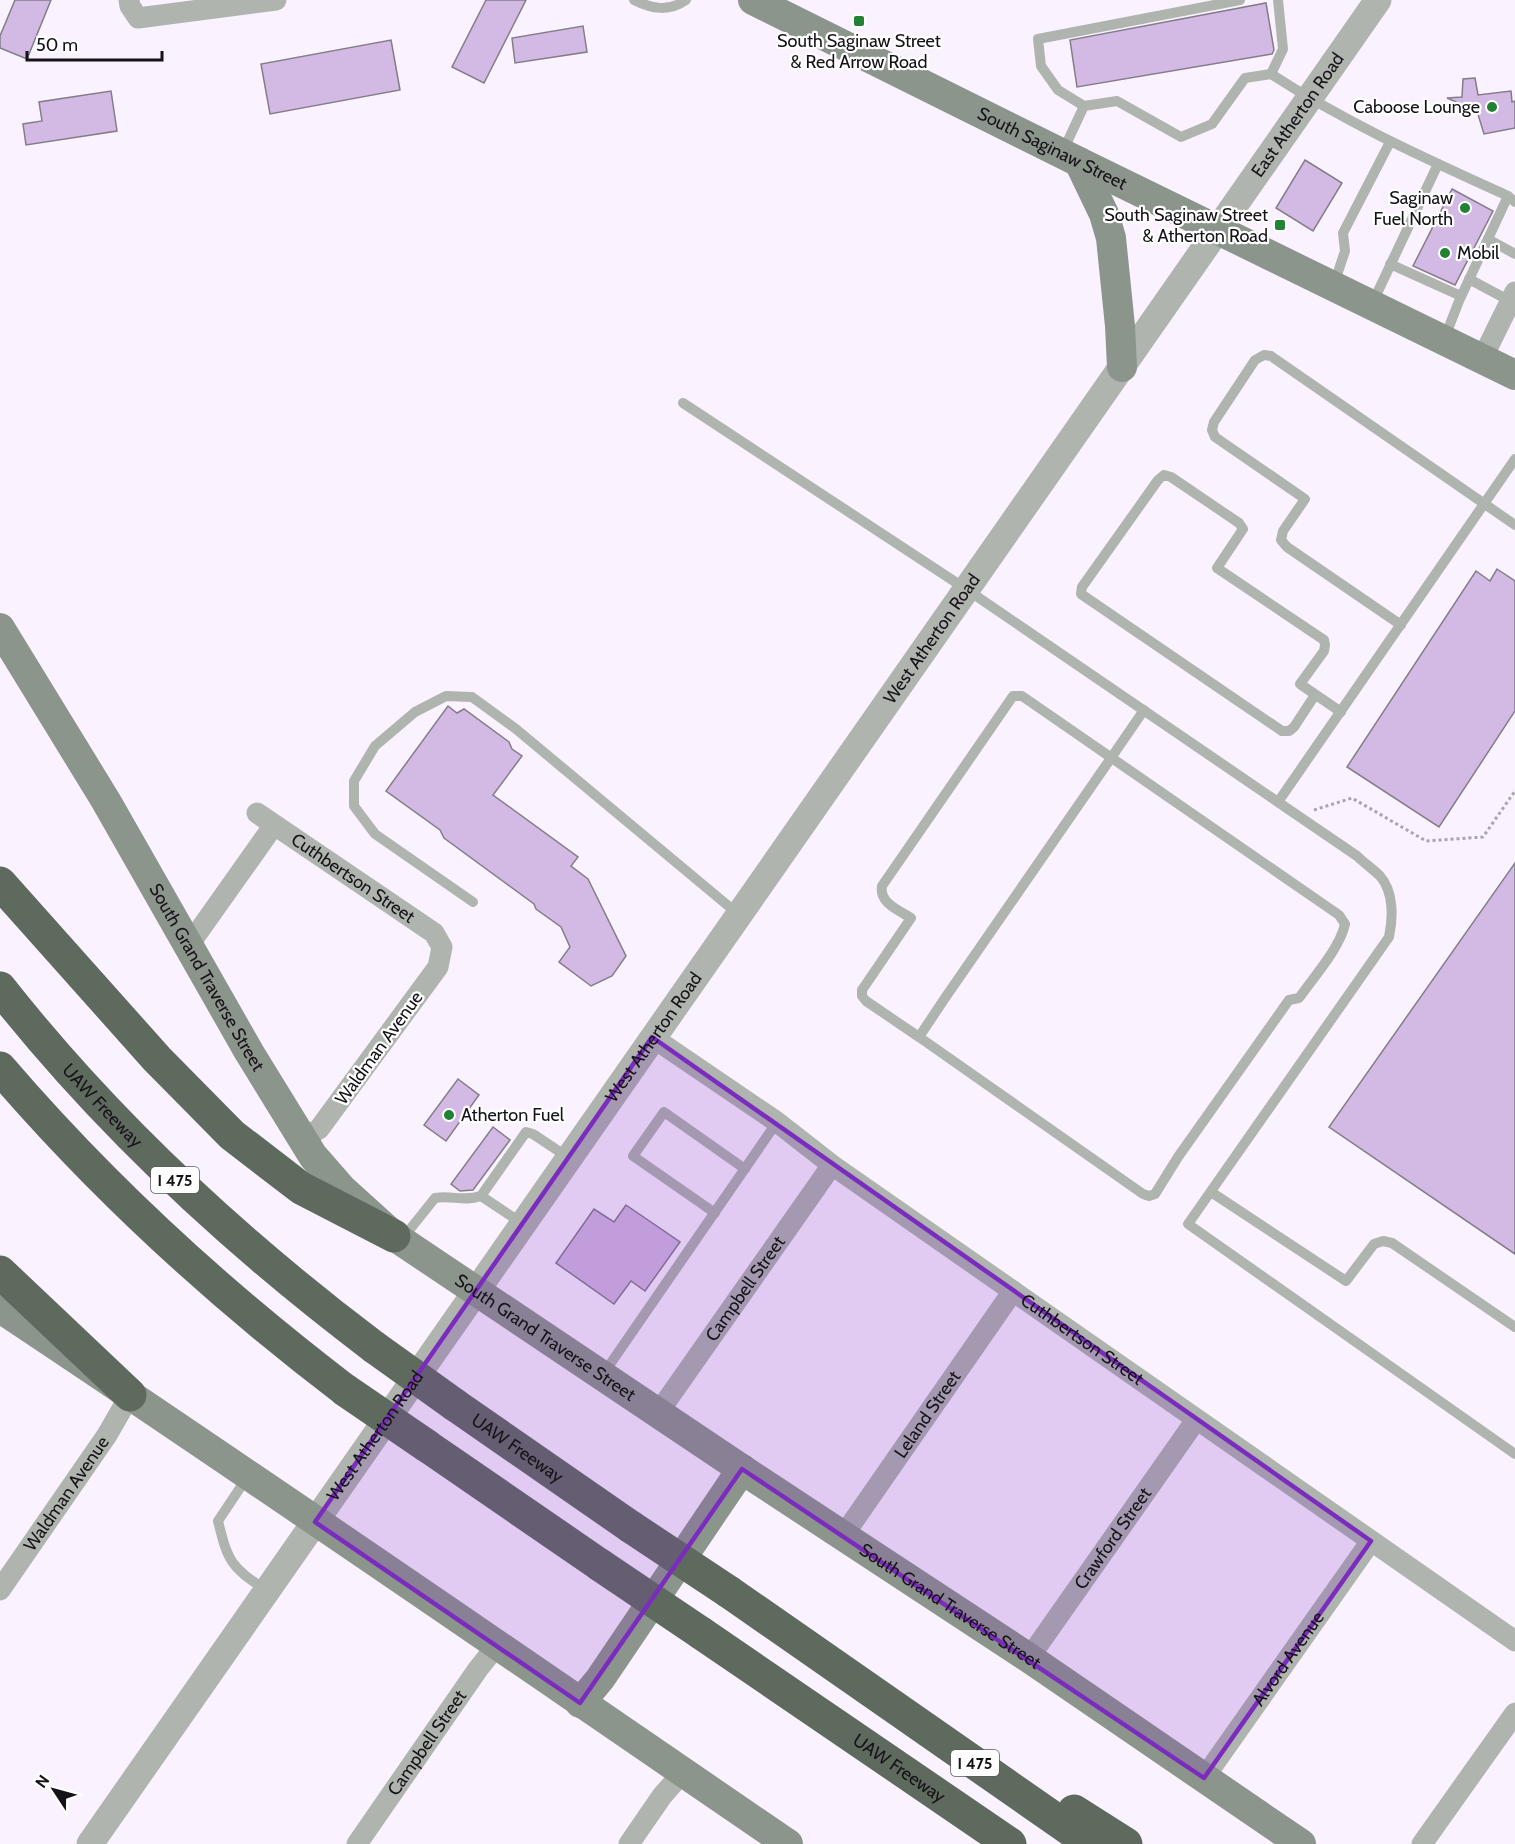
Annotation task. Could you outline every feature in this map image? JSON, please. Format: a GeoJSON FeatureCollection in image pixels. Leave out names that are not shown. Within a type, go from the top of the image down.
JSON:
{"type":"FeatureCollection","features":[{"type":"Feature","properties":{"kind":"highway"},"geometry":{"type":"LineString","coordinates":[[0,883],[158,1059],[232,1135],[301,1188],[398,1239]]}},
{"type":"Feature","properties":{"kind":"highway","name":"UAW Freeway"},"geometry":{"type":"LineString","coordinates":[[0,987],[85,1087],[163,1169],[277,1271],[374,1347],[455,1405],[1091,1844]]}},
{"type":"Feature","properties":{"kind":"highway","name":"UAW Freeway"},"geometry":{"type":"LineString","coordinates":[[0,1068],[42,1117],[182,1256],[261,1324],[345,1390],[1010,1844]]}},
{"type":"Feature","properties":{"kind":"highway"},"geometry":{"type":"LineString","coordinates":[[0,1272],[130,1395]]}},
{"type":"Feature","properties":{"kind":"highway"},"geometry":{"type":"LineString","coordinates":[[859,1682],[1038,1788],[1126,1844]]}},
{"type":"Feature","properties":{"kind":"highway"},"geometry":{"type":"LineString","coordinates":[[813,1710],[990,1844]]}},
{"type":"Feature","properties":{"kind":"main road","name":"South Saginaw Street"},"geometry":{"type":"LineString","coordinates":[[753,0],[1515,375]]}},
{"type":"Feature","properties":{"kind":"main road"},"geometry":{"type":"LineString","coordinates":[[1070,158],[1097,198],[1109,232],[1120,326],[1122,367]]}},
{"type":"Feature","properties":{"kind":"main road","name":"South Grand Traverse Street"},"geometry":{"type":"LineString","coordinates":[[0,628],[106,801],[249,1052],[313,1156],[341,1188],[398,1239],[1029,1658],[1301,1844]]}},
{"type":"Feature","properties":{"kind":"main road"},"geometry":{"type":"LineString","coordinates":[[0,1308],[498,1644],[580,1703],[788,1844]]}},
{"type":"Feature","properties":{"kind":"main road"},"geometry":{"type":"LineString","coordinates":[[580,1703],[600,1679],[742,1469]]}},
{"type":"Feature","properties":{"kind":"street"},"geometry":{"type":"LineString","coordinates":[[129,3],[138,18],[276,0]]}},
{"type":"Feature","properties":{"kind":"street","name":"East Atherton Road"},"geometry":{"type":"LineString","coordinates":[[1218,230],[1375,1]]}},
{"type":"Feature","properties":{"kind":"street","name":"West Atherton Road"},"geometry":{"type":"LineString","coordinates":[[90,1844],[1218,230]]}},
{"type":"Feature","properties":{"kind":"street"},"geometry":{"type":"LineString","coordinates":[[1482,359],[1513,296]]}},
{"type":"Feature","properties":{"kind":"street","name":"Cuthbertson Street"},"geometry":{"type":"LineString","coordinates":[[189,945],[265,819],[434,933],[442,947]]}},
{"type":"Feature","properties":{"kind":"street","name":"Waldman Avenue"},"geometry":{"type":"LineString","coordinates":[[302,1139],[319,1129],[431,977],[438,967],[442,947]]}},
{"type":"Feature","properties":{"kind":"street","name":"Cuthbertson Street"},"geometry":{"type":"LineString","coordinates":[[652,1037],[777,1122],[832,1165],[1515,1641]]}},
{"type":"Feature","properties":{"kind":"street","name":"Campbell Street"},"geometry":{"type":"LineString","coordinates":[[658,1413],[832,1165]]}},
{"type":"Feature","properties":{"kind":"street","name":"Leland Street"},"geometry":{"type":"LineString","coordinates":[[843,1536],[1013,1291]]}},
{"type":"Feature","properties":{"kind":"street","name":"Waldman Avenue"},"geometry":{"type":"LineString","coordinates":[[0,1590],[107,1435],[130,1395]]}},
{"type":"Feature","properties":{"kind":"street","name":"Crawford Street"},"geometry":{"type":"LineString","coordinates":[[1029,1658],[1196,1419]]}},
{"type":"Feature","properties":{"kind":"street","name":"Alvord Avenue"},"geometry":{"type":"LineString","coordinates":[[1204,1778],[1371,1541]]}},
{"type":"Feature","properties":{"kind":"street","name":"Campbell Street"},"geometry":{"type":"LineString","coordinates":[[357,1844],[498,1644]]}},
{"type":"Feature","properties":{"kind":"street"},"geometry":{"type":"LineString","coordinates":[[1422,1844],[1515,1713]]}},
{"type":"Feature","properties":{"kind":"street"},"geometry":{"type":"LineString","coordinates":[[628,1844],[662,1796],[683,1772]]}},
{"type":"Feature","properties":{"kind":"lane"},"geometry":{"type":"LineString","coordinates":[[634,0],[651,8],[665,9],[686,0]]}},
{"type":"Feature","properties":{"kind":"lane"},"geometry":{"type":"LineString","coordinates":[[1240,0],[1038,39],[1041,66],[1058,90],[1084,106],[1117,100],[1181,137],[1212,124],[1245,78],[1271,74],[1309,98],[1390,142],[1511,199],[1488,238],[1443,340]]}},
{"type":"Feature","properties":{"kind":"lane"},"geometry":{"type":"LineString","coordinates":[[1271,74],[1283,49],[1278,0]]}},
{"type":"Feature","properties":{"kind":"lane"},"geometry":{"type":"LineString","coordinates":[[1070,158],[1084,106]]}},
{"type":"Feature","properties":{"kind":"lane"},"geometry":{"type":"LineString","coordinates":[[1333,287],[1345,251],[1343,233],[1390,142]]}},
{"type":"Feature","properties":{"kind":"lane"},"geometry":{"type":"LineString","coordinates":[[1372,304],[1438,164]]}},
{"type":"Feature","properties":{"kind":"lane"},"geometry":{"type":"LineString","coordinates":[[1488,238],[1515,254]]}},
{"type":"Feature","properties":{"kind":"lane"},"geometry":{"type":"LineString","coordinates":[[1390,264],[1461,296]]}},
{"type":"Feature","properties":{"kind":"lane"},"geometry":{"type":"LineString","coordinates":[[1469,279],[1513,296]]}},
{"type":"Feature","properties":{"kind":"lane"},"geometry":{"type":"LineString","coordinates":[[1401,625],[1287,547],[1281,540],[1283,531],[1305,499],[1215,437],[1212,430],[1214,422],[1255,360],[1264,355],[1271,356],[1515,525]]}},
{"type":"Feature","properties":{"kind":"lane"},"geometry":{"type":"LineString","coordinates":[[683,403],[966,589],[1144,710],[1357,856],[1381,878],[1388,893],[1393,914],[1389,937],[1188,1224],[1515,1454]]}},
{"type":"Feature","properties":{"kind":"lane"},"geometry":{"type":"LineString","coordinates":[[1278,802],[1515,459]]}},
{"type":"Feature","properties":{"kind":"lane"},"geometry":{"type":"LineString","coordinates":[[1316,695],[1294,727],[1289,731],[1282,731],[1081,594],[1082,587],[1158,480],[1164,475],[1171,477],[1239,523],[1243,529],[1217,568],[1324,640],[1324,651],[1300,684],[1341,712]]}},
{"type":"Feature","properties":{"kind":"lane"},"geometry":{"type":"LineString","coordinates":[[473,902],[375,834],[354,806],[354,781],[375,746],[415,712],[447,696],[472,697],[516,729],[738,915]]}},
{"type":"Feature","properties":{"kind":"lane"},"geometry":{"type":"LineString","coordinates":[[1013,696],[1023,696],[1339,915],[1345,924],[1343,935],[1299,998],[1288,1000],[1178,1157],[1155,1194],[1149,1196],[919,1037],[862,996],[862,990],[911,918],[884,900],[880,894],[882,886],[1013,696]]}},
{"type":"Feature","properties":{"kind":"lane"},"geometry":{"type":"LineString","coordinates":[[919,1037],[1144,710]]}},
{"type":"Feature","properties":{"kind":"lane"},"geometry":{"type":"LineString","coordinates":[[715,1213],[633,1156],[664,1112],[745,1169]]}},
{"type":"Feature","properties":{"kind":"lane"},"geometry":{"type":"LineString","coordinates":[[602,1376],[777,1122]]}},
{"type":"Feature","properties":{"kind":"lane"},"geometry":{"type":"LineString","coordinates":[[398,1239],[435,1198],[447,1196],[468,1200],[481,1196],[526,1132],[533,1134],[569,1158]]}},
{"type":"Feature","properties":{"kind":"lane"},"geometry":{"type":"LineString","coordinates":[[1211,1192],[1346,1281],[1374,1244],[1383,1240],[1392,1243],[1515,1327]]}},
{"type":"Feature","properties":{"kind":"lane"},"geometry":{"type":"LineString","coordinates":[[481,1196],[523,1224]]}},
{"type":"Feature","properties":{"kind":"lane"},"geometry":{"type":"LineString","coordinates":[[248,1476],[218,1521],[225,1552],[240,1573],[266,1590]]}},
{"type":"Feature","properties":{"kind":"path"},"geometry":{"type":"LineString","coordinates":[[1312,810],[1352,798],[1426,841],[1483,837],[1515,791]]}},
{"type":"Feature","properties":{"kind":"highlighted area"},"geometry":{"type":"Polygon","coordinates":[[[652,1037],[1371,1541],[1204,1778],[742,1469],[580,1703],[315,1522],[652,1037]]]}},
{"type":"Feature","properties":{"kind":"building"},"geometry":{"type":"Polygon","coordinates":[[[15,0],[51,0],[27,59],[0,48],[0,36],[15,0]]]}},
{"type":"Feature","properties":{"kind":"building"},"geometry":{"type":"Polygon","coordinates":[[[486,0],[526,0],[484,83],[452,67],[486,0]]]}},
{"type":"Feature","properties":{"kind":"building"},"geometry":{"type":"Polygon","coordinates":[[[1266,3],[1274,50],[1272,54],[1077,87],[1070,40],[1266,3]]]}},
{"type":"Feature","properties":{"kind":"building"},"geometry":{"type":"Polygon","coordinates":[[[583,26],[587,52],[515,63],[512,38],[583,26]]]}},
{"type":"Feature","properties":{"kind":"building"},"geometry":{"type":"Polygon","coordinates":[[[391,40],[400,90],[270,114],[261,64],[391,40]]]}},
{"type":"Feature","properties":{"kind":"building","name":"Caboose Lounge"},"geometry":{"type":"Polygon","coordinates":[[[1475,78],[1478,95],[1511,91],[1512,102],[1515,101],[1515,128],[1484,134],[1477,111],[1447,98],[1462,97],[1463,79],[1475,78]]]}},
{"type":"Feature","properties":{"kind":"building"},"geometry":{"type":"Polygon","coordinates":[[[111,91],[117,131],[26,145],[23,124],[42,121],[39,102],[111,91]]]}},
{"type":"Feature","properties":{"kind":"building"},"geometry":{"type":"Polygon","coordinates":[[[1305,160],[1342,183],[1313,231],[1276,208],[1305,160]]]}},
{"type":"Feature","properties":{"kind":"building"},"geometry":{"type":"Polygon","coordinates":[[[1452,189],[1493,211],[1455,285],[1413,266],[1452,189]]]}},
{"type":"Feature","properties":{"kind":"building"},"geometry":{"type":"Polygon","coordinates":[[[1497,569],[1515,581],[1515,711],[1439,827],[1347,767],[1476,571],[1490,581],[1497,569]]]}},
{"type":"Feature","properties":{"kind":"building"},"geometry":{"type":"Polygon","coordinates":[[[448,706],[457,713],[464,709],[509,742],[512,749],[522,756],[493,795],[578,857],[571,866],[588,879],[626,956],[612,976],[591,986],[559,962],[570,947],[561,927],[536,909],[534,904],[444,838],[440,830],[386,791],[448,706]]]}},
{"type":"Feature","properties":{"kind":"building"},"geometry":{"type":"Polygon","coordinates":[[[1515,863],[1515,1254],[1329,1127],[1515,863]]]}},
{"type":"Feature","properties":{"kind":"building"},"geometry":{"type":"Polygon","coordinates":[[[458,1079],[479,1095],[446,1141],[424,1125],[458,1079]]]}},
{"type":"Feature","properties":{"kind":"building"},"geometry":{"type":"Polygon","coordinates":[[[493,1127],[510,1140],[473,1190],[460,1191],[451,1184],[493,1127]]]}},
{"type":"Feature","properties":{"kind":"building"},"geometry":{"type":"Polygon","coordinates":[[[626,1205],[680,1242],[645,1291],[631,1281],[614,1304],[556,1263],[594,1209],[614,1222],[626,1205]]]}},
{"type":"Feature","properties":{"kind":"place","name":"South Saginaw Street & Red Arrow Road"},"geometry":{"type":"Point","coordinates":[859,21]}},
{"type":"Feature","properties":{"kind":"place","name":"Caboose Lounge"},"geometry":{"type":"Point","coordinates":[1492,107]}},
{"type":"Feature","properties":{"kind":"place","name":"Saginaw Fuel North"},"geometry":{"type":"Point","coordinates":[1465,208]}},
{"type":"Feature","properties":{"kind":"place","name":"South Saginaw Street & Atherton Road"},"geometry":{"type":"Point","coordinates":[1280,225]}},
{"type":"Feature","properties":{"kind":"place","name":"Mobil"},"geometry":{"type":"Point","coordinates":[1445,253]}},
{"type":"Feature","properties":{"kind":"place","name":"Atherton Fuel"},"geometry":{"type":"Point","coordinates":[449,1115]}}]}
